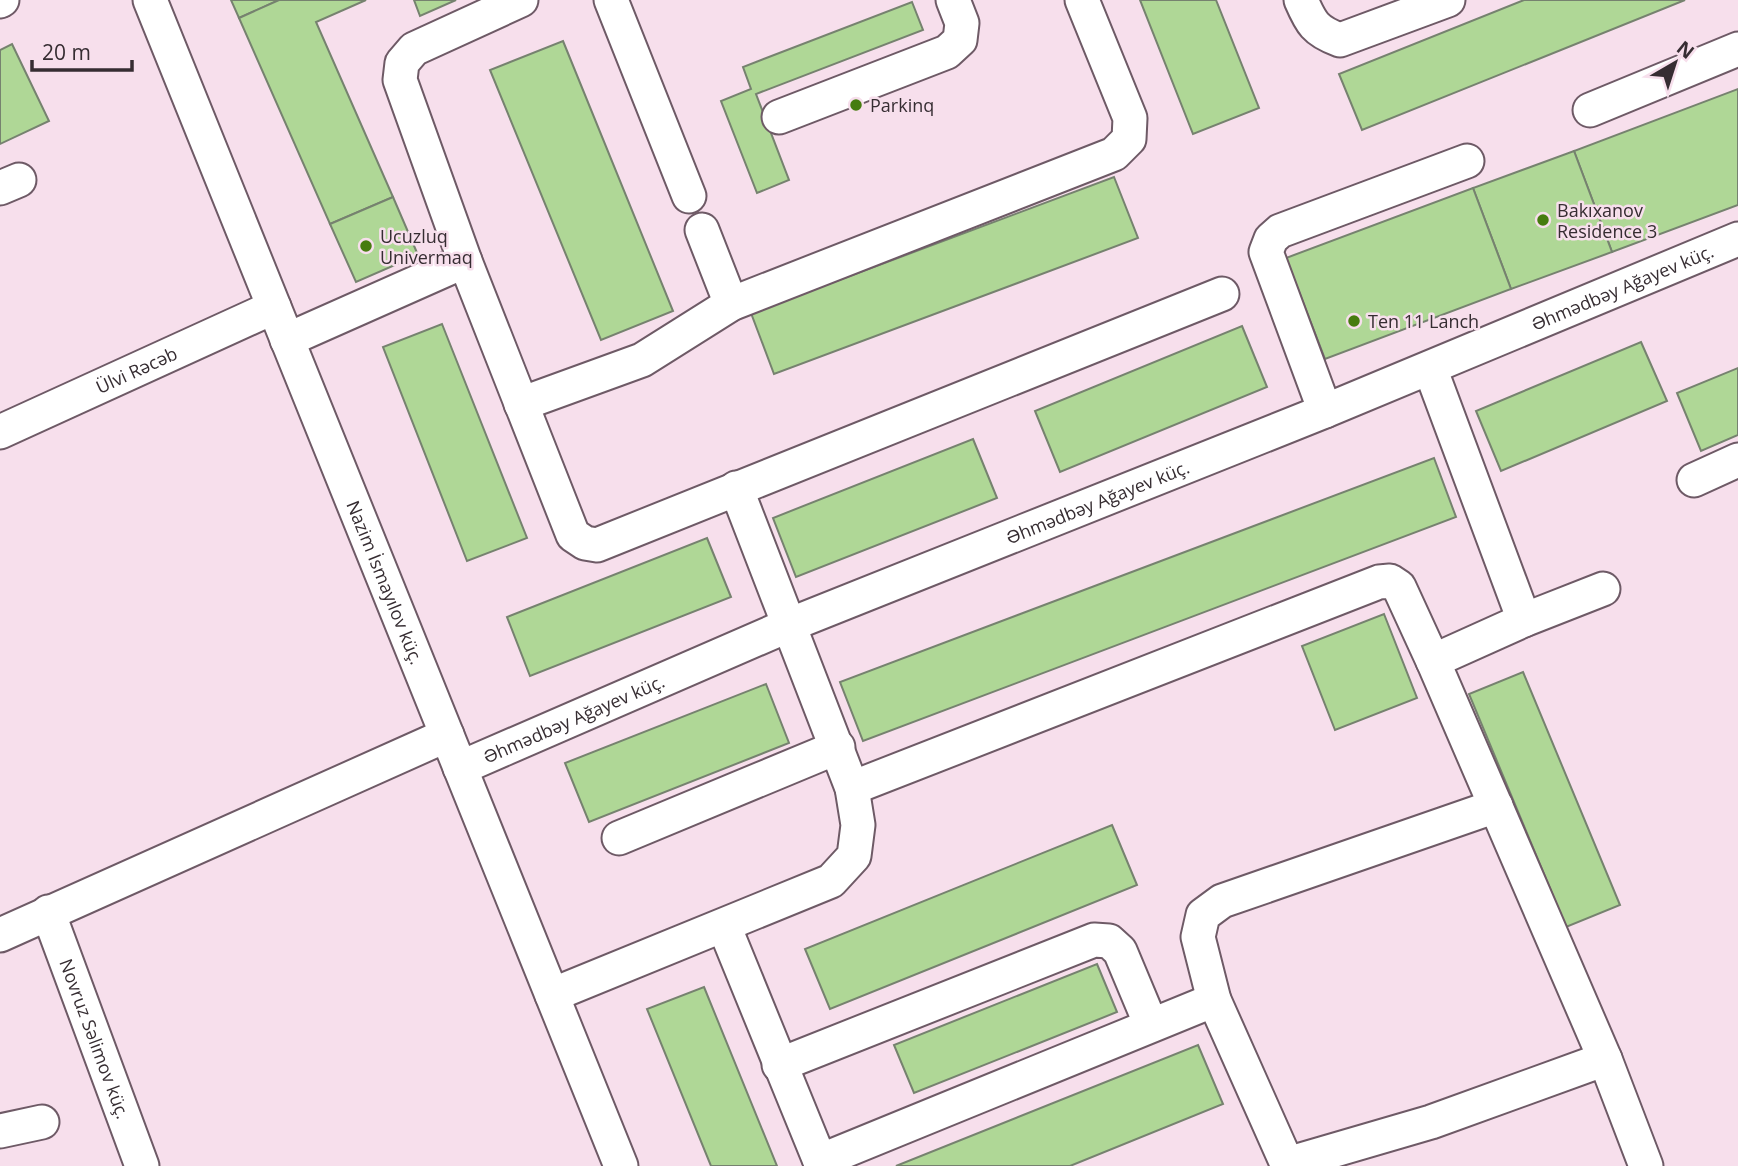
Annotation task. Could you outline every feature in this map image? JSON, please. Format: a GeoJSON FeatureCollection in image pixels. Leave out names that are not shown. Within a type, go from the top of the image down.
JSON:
{"type":"FeatureCollection","features":[{"type":"Feature","properties":{"kind":"street","name":"Nazim İsmayılov küç."},"geometry":{"type":"LineString","coordinates":[[150,0],[621,1166]]}},
{"type":"Feature","properties":{"kind":"street"},"geometry":{"type":"LineString","coordinates":[[520,0],[414,49],[402,63],[401,80],[465,261],[573,535],[585,543],[597,545],[1222,294]]}},
{"type":"Feature","properties":{"kind":"street"},"geometry":{"type":"LineString","coordinates":[[611,0],[689,196]]}},
{"type":"Feature","properties":{"kind":"street"},"geometry":{"type":"LineString","coordinates":[[779,117],[947,52],[960,40],[962,23],[953,0]]}},
{"type":"Feature","properties":{"kind":"street"},"geometry":{"type":"LineString","coordinates":[[521,404],[642,360],[731,304],[1114,154],[1129,139],[1130,118],[1082,0]]}},
{"type":"Feature","properties":{"kind":"street"},"geometry":{"type":"LineString","coordinates":[[1301,0],[1311,23],[1324,34],[1340,40],[1448,0]]}},
{"type":"Feature","properties":{"kind":"street"},"geometry":{"type":"LineString","coordinates":[[1590,110],[1738,49]]}},
{"type":"Feature","properties":{"kind":"street"},"geometry":{"type":"LineString","coordinates":[[1325,411],[1266,251],[1271,239],[1280,230],[1467,161]]}},
{"type":"Feature","properties":{"kind":"street"},"geometry":{"type":"LineString","coordinates":[[702,230],[731,304]]}},
{"type":"Feature","properties":{"kind":"street","name":"Əhmədbəy Ağayev küç."},"geometry":{"type":"LineString","coordinates":[[460,768],[789,625],[1325,411],[1738,239]]}},
{"type":"Feature","properties":{"kind":"street"},"geometry":{"type":"LineString","coordinates":[[287,340],[465,261]]}},
{"type":"Feature","properties":{"kind":"street","name":"Ülvi Rəcəb"},"geometry":{"type":"LineString","coordinates":[[0,432],[274,307]]}},
{"type":"Feature","properties":{"kind":"street"},"geometry":{"type":"LineString","coordinates":[[1430,368],[1524,621]]}},
{"type":"Feature","properties":{"kind":"street"},"geometry":{"type":"LineString","coordinates":[[1694,480],[1738,460]]}},
{"type":"Feature","properties":{"kind":"street"},"geometry":{"type":"LineString","coordinates":[[552,995],[831,881],[854,856],[858,825],[852,788],[736,488]]}},
{"type":"Feature","properties":{"kind":"street"},"geometry":{"type":"LineString","coordinates":[[852,788],[1379,582],[1391,581],[1399,587],[1433,661],[1605,1059],[1646,1166]]}},
{"type":"Feature","properties":{"kind":"street"},"geometry":{"type":"LineString","coordinates":[[1433,661],[1603,589]]}},
{"type":"Feature","properties":{"kind":"street"},"geometry":{"type":"LineString","coordinates":[[0,935],[447,735]]}},
{"type":"Feature","properties":{"kind":"street"},"geometry":{"type":"LineString","coordinates":[[619,838],[838,747]]}},
{"type":"Feature","properties":{"kind":"street"},"geometry":{"type":"LineString","coordinates":[[1496,806],[1222,901],[1203,915],[1198,937],[1214,1000],[1287,1165],[1432,1122],[1605,1059]]}},
{"type":"Feature","properties":{"kind":"street","name":"Novruz Səlimov küç."},"geometry":{"type":"LineString","coordinates":[[47,912],[142,1166]]}},
{"type":"Feature","properties":{"kind":"street"},"geometry":{"type":"LineString","coordinates":[[724,926],[821,1164],[1214,1000]]}},
{"type":"Feature","properties":{"kind":"street"},"geometry":{"type":"LineString","coordinates":[[779,1065],[1094,940],[1109,941],[1120,951],[1152,1026]]}},
{"type":"Feature","properties":{"kind":"street"},"geometry":{"type":"LineString","coordinates":[[0,1130],[42,1122]]}},
{"type":"Feature","properties":{"kind":"building"},"geometry":{"type":"Polygon","coordinates":[[[231,0],[279,0],[239,18],[231,0]]]}},
{"type":"Feature","properties":{"kind":"building"},"geometry":{"type":"Polygon","coordinates":[[[279,0],[366,0],[316,22],[393,197],[330,224],[239,18],[279,0]]]}},
{"type":"Feature","properties":{"kind":"building"},"geometry":{"type":"Polygon","coordinates":[[[414,0],[456,0],[420,16],[414,0]]]}},
{"type":"Feature","properties":{"kind":"building"},"geometry":{"type":"Polygon","coordinates":[[[1140,0],[1216,0],[1259,108],[1193,134],[1140,0]]]}},
{"type":"Feature","properties":{"kind":"building"},"geometry":{"type":"Polygon","coordinates":[[[1524,0],[1685,0],[1362,130],[1339,74],[1524,0]]]}},
{"type":"Feature","properties":{"kind":"building"},"geometry":{"type":"Polygon","coordinates":[[[912,2],[923,30],[756,94],[789,180],[757,193],[721,101],[751,89],[743,67],[912,2]]]}},
{"type":"Feature","properties":{"kind":"building"},"geometry":{"type":"Polygon","coordinates":[[[563,41],[673,311],[601,340],[490,70],[563,41]]]}},
{"type":"Feature","properties":{"kind":"building"},"geometry":{"type":"Polygon","coordinates":[[[12,44],[49,121],[0,144],[0,50],[12,44]]]}},
{"type":"Feature","properties":{"kind":"building"},"geometry":{"type":"Polygon","coordinates":[[[1738,89],[1738,205],[1612,252],[1574,151],[1738,89]]]}},
{"type":"Feature","properties":{"kind":"building","name":"Bakıxanov Residence 3"},"geometry":{"type":"Polygon","coordinates":[[[1574,151],[1612,252],[1511,289],[1473,188],[1574,151]]]}},
{"type":"Feature","properties":{"kind":"building"},"geometry":{"type":"Polygon","coordinates":[[[1114,177],[1138,238],[774,374],[751,313],[1114,177]]]}},
{"type":"Feature","properties":{"kind":"building"},"geometry":{"type":"Polygon","coordinates":[[[1473,188],[1511,289],[1325,359],[1286,258],[1473,188]]]}},
{"type":"Feature","properties":{"kind":"building"},"geometry":{"type":"Polygon","coordinates":[[[393,197],[418,255],[356,282],[330,224],[393,197]]]}},
{"type":"Feature","properties":{"kind":"building"},"geometry":{"type":"Polygon","coordinates":[[[442,324],[527,538],[467,561],[383,347],[442,324]]]}},
{"type":"Feature","properties":{"kind":"building"},"geometry":{"type":"Polygon","coordinates":[[[1242,326],[1267,387],[1060,472],[1035,411],[1242,326]]]}},
{"type":"Feature","properties":{"kind":"building"},"geometry":{"type":"Polygon","coordinates":[[[1641,342],[1667,401],[1501,471],[1476,411],[1641,342]]]}},
{"type":"Feature","properties":{"kind":"building"},"geometry":{"type":"Polygon","coordinates":[[[1738,368],[1738,435],[1701,451],[1677,393],[1738,368]]]}},
{"type":"Feature","properties":{"kind":"building"},"geometry":{"type":"Polygon","coordinates":[[[973,439],[997,498],[796,577],[773,518],[973,439]]]}},
{"type":"Feature","properties":{"kind":"building"},"geometry":{"type":"Polygon","coordinates":[[[1434,458],[1456,517],[863,741],[840,682],[1434,458]]]}},
{"type":"Feature","properties":{"kind":"building"},"geometry":{"type":"Polygon","coordinates":[[[707,538],[731,597],[530,676],[507,617],[707,538]]]}},
{"type":"Feature","properties":{"kind":"building"},"geometry":{"type":"Polygon","coordinates":[[[1384,614],[1417,698],[1335,730],[1302,646],[1384,614]]]}},
{"type":"Feature","properties":{"kind":"building"},"geometry":{"type":"Polygon","coordinates":[[[1523,672],[1620,905],[1566,927],[1469,694],[1523,672]]]}},
{"type":"Feature","properties":{"kind":"building"},"geometry":{"type":"Polygon","coordinates":[[[766,684],[789,743],[589,822],[565,763],[766,684]]]}},
{"type":"Feature","properties":{"kind":"building"},"geometry":{"type":"Polygon","coordinates":[[[1112,825],[1137,885],[830,1009],[805,949],[1112,825]]]}},
{"type":"Feature","properties":{"kind":"building"},"geometry":{"type":"Polygon","coordinates":[[[1097,964],[1117,1012],[914,1093],[894,1045],[1097,964]]]}},
{"type":"Feature","properties":{"kind":"building"},"geometry":{"type":"Polygon","coordinates":[[[704,987],[777,1166],[711,1166],[647,1009],[704,987]]]}},
{"type":"Feature","properties":{"kind":"building"},"geometry":{"type":"Polygon","coordinates":[[[1198,1045],[1223,1104],[1070,1166],[896,1166],[1198,1045]]]}},
{"type":"Feature","properties":{"kind":"place","name":"Parkinq"},"geometry":{"type":"Point","coordinates":[856,105]}},
{"type":"Feature","properties":{"kind":"place","name":"Bakıxanov Residence 3"},"geometry":{"type":"Point","coordinates":[1543,220]}},
{"type":"Feature","properties":{"kind":"place","name":"Ucuzluq Univermaq"},"geometry":{"type":"Point","coordinates":[366,246]}},
{"type":"Feature","properties":{"kind":"place","name":"Ten 11 Lanch"},"geometry":{"type":"Point","coordinates":[1354,321]}}]}
